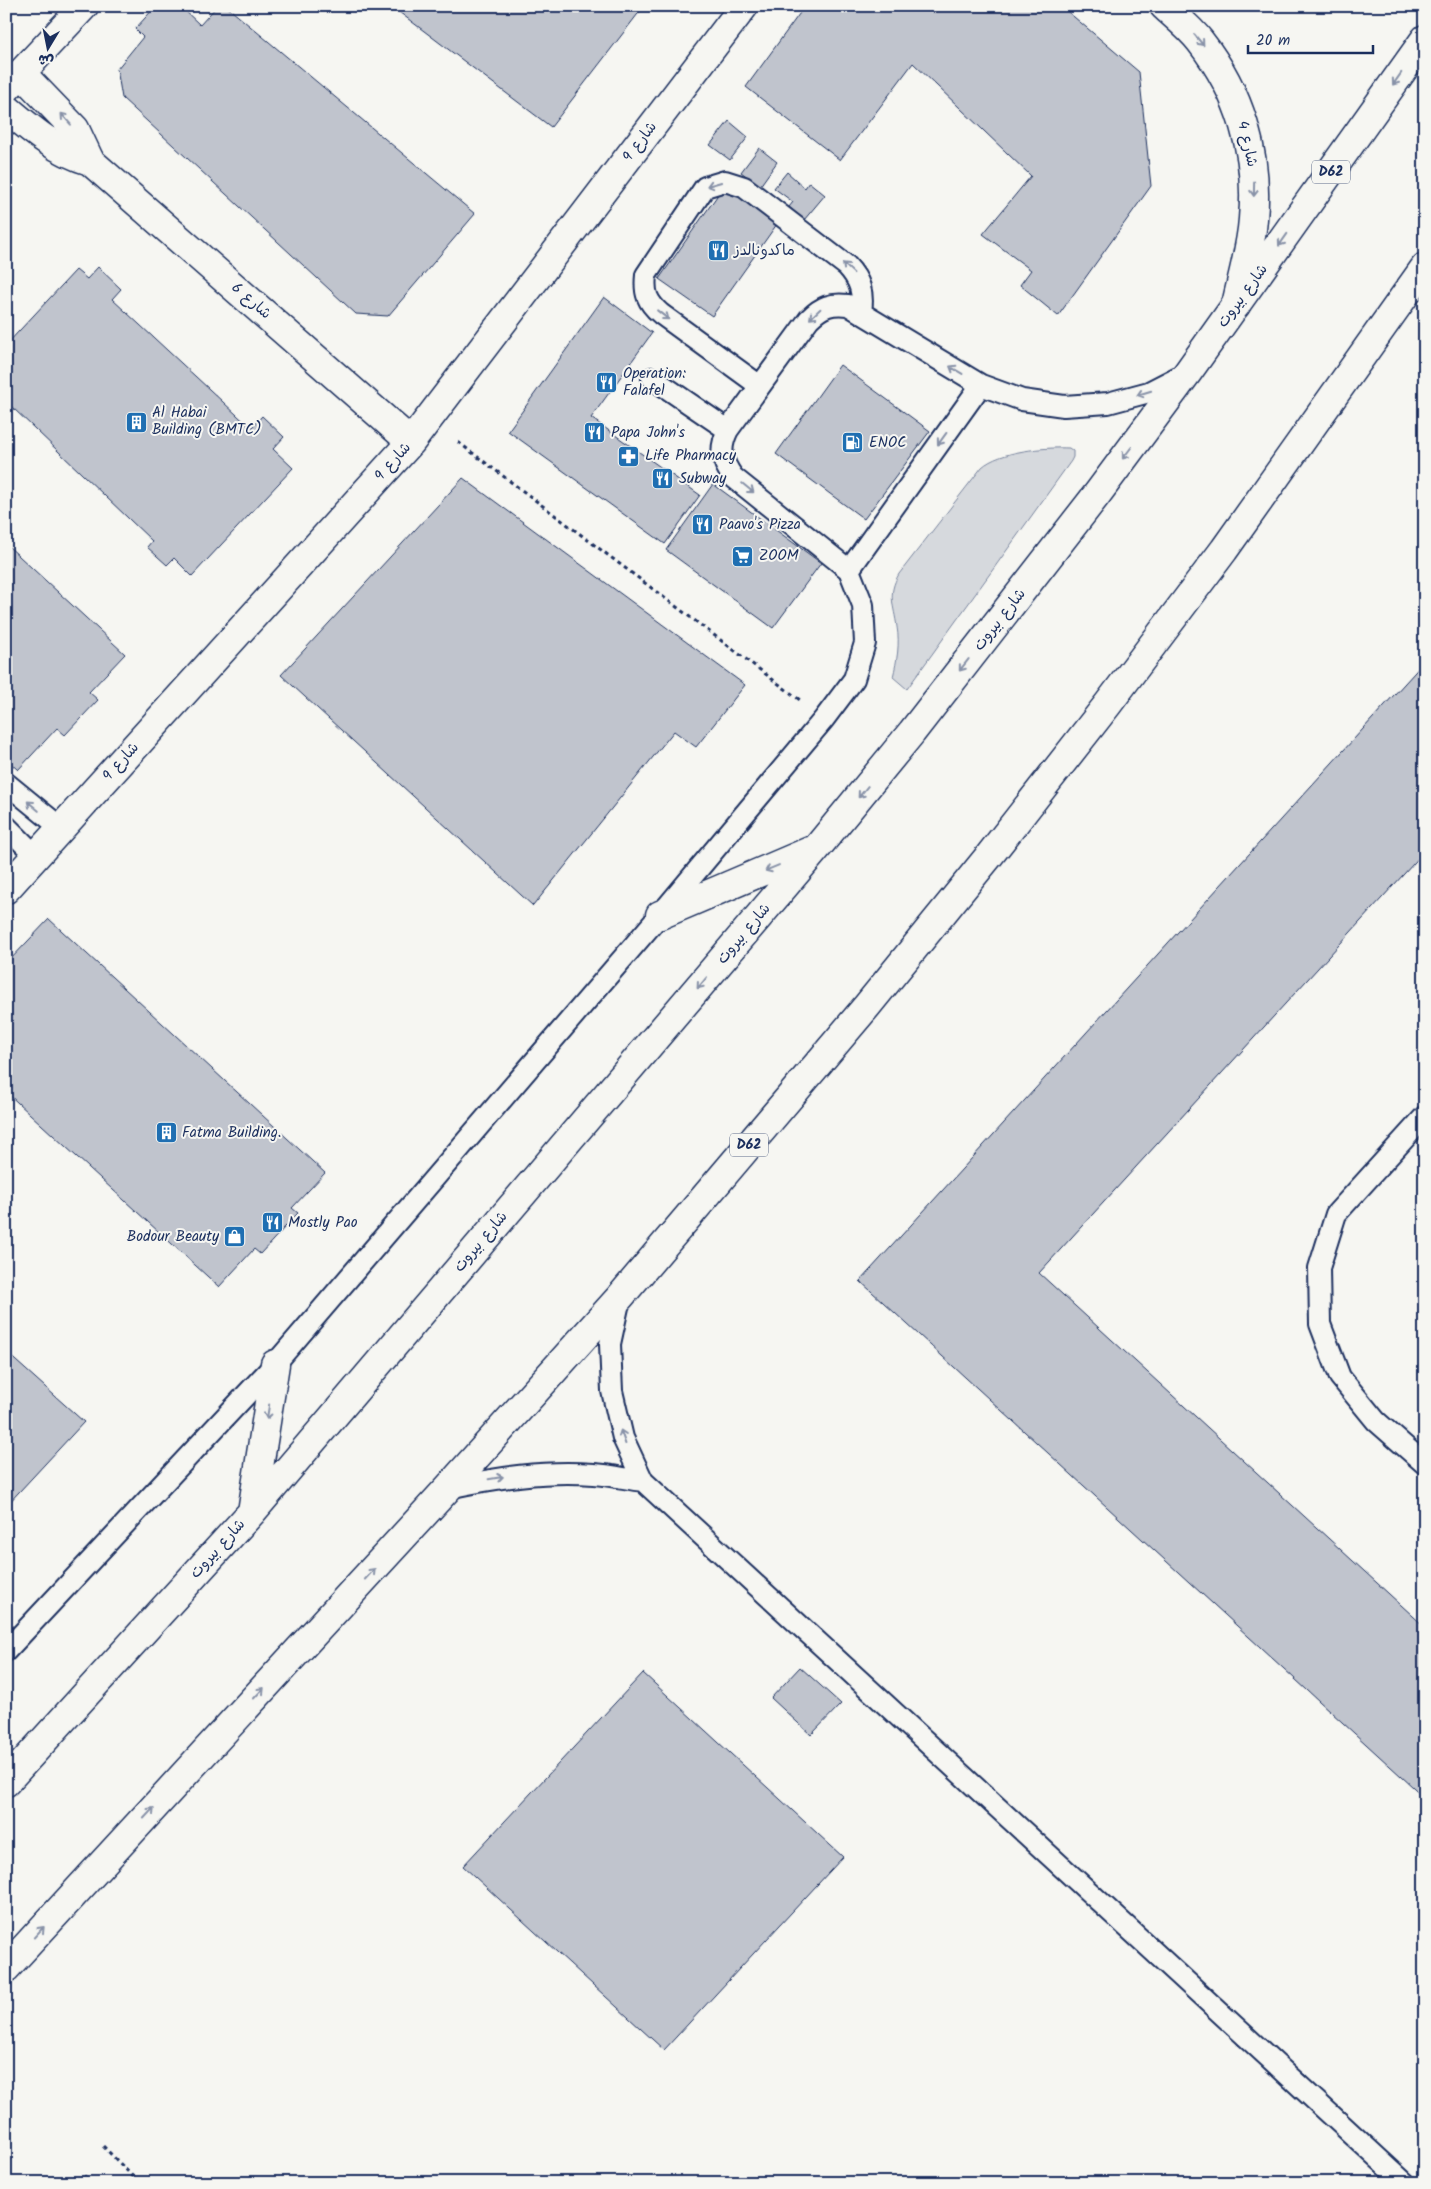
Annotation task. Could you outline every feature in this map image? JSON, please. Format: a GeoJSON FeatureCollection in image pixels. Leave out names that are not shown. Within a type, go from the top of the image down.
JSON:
{"type":"FeatureCollection","features":[{"type":"Feature","properties":{"kind":"main road"},"geometry":{"type":"LineString","coordinates":[[14,81],[84,6]]}},
{"type":"Feature","properties":{"kind":"main road","name":"شارع 9"},"geometry":{"type":"LineString","coordinates":[[6,889],[411,442],[744,6]]}},
{"type":"Feature","properties":{"kind":"main road","name":"شارع 4"},"geometry":{"type":"LineString","coordinates":[[1164,6],[1199,39],[1227,80],[1246,126],[1254,171],[1253,220],[1236,305]]}},
{"type":"Feature","properties":{"kind":"main road","name":"شارع بيروت"},"geometry":{"type":"LineString","coordinates":[[6,1782],[252,1512],[816,849],[1005,613],[1188,372],[1425,39]]}},
{"type":"Feature","properties":{"kind":"main road","name":"شارع 6"},"geometry":{"type":"LineString","coordinates":[[14,81],[75,129],[90,161]]}},
{"type":"Feature","properties":{"kind":"main road","name":"شارع 6"},"geometry":{"type":"LineString","coordinates":[[6,108],[57,148],[90,161],[411,442]]}},
{"type":"Feature","properties":{"kind":"main road","name":"D62"},"geometry":{"type":"LineString","coordinates":[[6,1968],[448,1488],[620,1297],[873,998],[989,856],[1108,704],[1224,550],[1425,267]]}},
{"type":"Feature","properties":{"kind":"main road"},"geometry":{"type":"LineString","coordinates":[[660,915],[816,849]]}},
{"type":"Feature","properties":{"kind":"main road"},"geometry":{"type":"LineString","coordinates":[[252,1512],[275,1364]]}},
{"type":"Feature","properties":{"kind":"lane"},"geometry":{"type":"LineString","coordinates":[[760,386],[661,314],[650,304],[645,290],[646,275],[705,187],[725,181],[744,188],[847,266],[856,275],[860,286],[863,299],[861,312]]}},
{"type":"Feature","properties":{"kind":"lane"},"geometry":{"type":"LineString","coordinates":[[6,1651],[275,1364],[660,915],[824,719],[854,679],[865,643],[863,605],[849,570],[733,477],[726,467],[721,454],[722,442],[728,430],[809,319],[819,309],[834,303],[848,304],[981,385],[1022,400],[1073,406],[1108,403],[1149,392],[1188,372]]}},
{"type":"Feature","properties":{"kind":"lane"},"geometry":{"type":"LineString","coordinates":[[652,378],[728,430]]}},
{"type":"Feature","properties":{"kind":"lane"},"geometry":{"type":"LineString","coordinates":[[849,570],[981,385]]}},
{"type":"Feature","properties":{"kind":"lane"},"geometry":{"type":"LineString","coordinates":[[6,783],[61,828]]}},
{"type":"Feature","properties":{"kind":"lane"},"geometry":{"type":"LineString","coordinates":[[6,826],[36,856]]}},
{"type":"Feature","properties":{"kind":"lane"},"geometry":{"type":"LineString","coordinates":[[1425,1116],[1336,1214],[1319,1268],[1320,1324],[1340,1377],[1376,1421],[1425,1464]]}},
{"type":"Feature","properties":{"kind":"lane"},"geometry":{"type":"LineString","coordinates":[[620,1297],[610,1344],[612,1391],[623,1438],[643,1481],[1405,2183]]}},
{"type":"Feature","properties":{"kind":"lane"},"geometry":{"type":"LineString","coordinates":[[448,1488],[496,1478],[545,1473],[594,1474],[643,1481]]}},
{"type":"Feature","properties":{"kind":"path"},"geometry":{"type":"LineString","coordinates":[[428,419],[824,719]]}},
{"type":"Feature","properties":{"kind":"path"},"geometry":{"type":"LineString","coordinates":[[102,2146],[140,2183]]}},
{"type":"Feature","properties":{"kind":"shaded area"},"geometry":{"type":"Polygon","coordinates":[[[1069,448],[1073,451],[1071,461],[907,689],[893,677],[898,640],[892,594],[899,574],[982,467],[1000,457],[1023,451],[1069,448]]]}},
{"type":"Feature","properties":{"kind":"building"},"geometry":{"type":"Polygon","coordinates":[[[156,6],[180,6],[200,25],[217,6],[226,6],[475,214],[388,316],[356,314],[122,98],[117,69],[143,37],[135,29],[156,6]]]}},
{"type":"Feature","properties":{"kind":"building"},"geometry":{"type":"Polygon","coordinates":[[[391,6],[644,6],[551,127],[391,6]]]}},
{"type":"Feature","properties":{"kind":"building"},"geometry":{"type":"Polygon","coordinates":[[[805,6],[1061,6],[1139,72],[1151,186],[1058,316],[1020,285],[1031,270],[983,234],[1031,176],[913,63],[840,160],[746,87],[805,6]]]}},
{"type":"Feature","properties":{"kind":"building"},"geometry":{"type":"Polygon","coordinates":[[[729,121],[748,137],[730,160],[710,145],[729,121]]]}},
{"type":"Feature","properties":{"kind":"building"},"geometry":{"type":"Polygon","coordinates":[[[759,148],[777,162],[760,186],[741,172],[759,148]]]}},
{"type":"Feature","properties":{"kind":"building"},"geometry":{"type":"Polygon","coordinates":[[[787,172],[805,188],[809,182],[825,195],[804,220],[789,207],[793,202],[774,188],[787,172]]]}},
{"type":"Feature","properties":{"kind":"building","name":"ماكدونالدز"},"geometry":{"type":"Polygon","coordinates":[[[724,186],[777,224],[712,316],[659,279],[724,186]]]}},
{"type":"Feature","properties":{"kind":"building","name":"Al Habai Building (BMTC)"},"geometry":{"type":"Polygon","coordinates":[[[98,267],[121,289],[112,299],[251,428],[262,416],[284,437],[273,449],[293,468],[192,576],[174,558],[167,565],[147,547],[152,541],[12,407],[6,413],[6,345],[76,270],[87,279],[98,267]]]}},
{"type":"Feature","properties":{"kind":"building"},"geometry":{"type":"Polygon","coordinates":[[[604,297],[652,333],[591,418],[700,495],[665,544],[508,431],[604,297]]]}},
{"type":"Feature","properties":{"kind":"building","name":"ENOC"},"geometry":{"type":"Polygon","coordinates":[[[840,365],[930,431],[864,519],[776,454],[840,365]]]}},
{"type":"Feature","properties":{"kind":"building"},"geometry":{"type":"Polygon","coordinates":[[[463,478],[745,685],[696,747],[674,731],[533,906],[281,675],[463,478]]]}},
{"type":"Feature","properties":{"kind":"building","name":"ZOOM"},"geometry":{"type":"Polygon","coordinates":[[[713,484],[821,563],[773,628],[666,550],[713,484]]]}},
{"type":"Feature","properties":{"kind":"building"},"geometry":{"type":"Polygon","coordinates":[[[6,544],[125,654],[89,692],[98,700],[65,735],[57,728],[18,770],[6,759],[6,544]]]}},
{"type":"Feature","properties":{"kind":"building"},"geometry":{"type":"Polygon","coordinates":[[[1425,661],[1425,851],[1039,1273],[1425,1627],[1425,1798],[860,1281],[1425,661]]]}},
{"type":"Feature","properties":{"kind":"building","name":"Fatma Building."},"geometry":{"type":"Polygon","coordinates":[[[49,919],[325,1173],[292,1208],[298,1213],[260,1254],[254,1249],[219,1287],[6,1092],[6,964],[49,919]]]}},
{"type":"Feature","properties":{"kind":"building"},"geometry":{"type":"Polygon","coordinates":[[[6,1352],[84,1422],[6,1506],[6,1352]]]}},
{"type":"Feature","properties":{"kind":"building"},"geometry":{"type":"Polygon","coordinates":[[[800,1667],[841,1704],[811,1735],[771,1698],[800,1667]]]}},
{"type":"Feature","properties":{"kind":"building"},"geometry":{"type":"Polygon","coordinates":[[[643,1673],[843,1857],[664,2050],[463,1866],[643,1673]]]}},
{"type":"Feature","properties":{"kind":"building"},"geometry":{"type":"Polygon","coordinates":[[[85,2175],[94,2183],[78,2183],[85,2175]]]}},
{"type":"Feature","properties":{"kind":"place","name":"ماكدونالدز"},"geometry":{"type":"Point","coordinates":[718,251]}},
{"type":"Feature","properties":{"kind":"place","name":"Operation: Falafel"},"geometry":{"type":"Point","coordinates":[607,383]}},
{"type":"Feature","properties":{"kind":"place","name":"Al Habai Building (BMTC)"},"geometry":{"type":"Point","coordinates":[136,422]}},
{"type":"Feature","properties":{"kind":"place","name":"Papa John's"},"geometry":{"type":"Point","coordinates":[595,433]}},
{"type":"Feature","properties":{"kind":"place","name":"ENOC"},"geometry":{"type":"Point","coordinates":[853,443]}},
{"type":"Feature","properties":{"kind":"place","name":"Life Pharmacy"},"geometry":{"type":"Point","coordinates":[629,456]}},
{"type":"Feature","properties":{"kind":"place","name":"Subway"},"geometry":{"type":"Point","coordinates":[663,479]}},
{"type":"Feature","properties":{"kind":"place","name":"Paavo's Pizza"},"geometry":{"type":"Point","coordinates":[703,525]}},
{"type":"Feature","properties":{"kind":"place","name":"ZOOM"},"geometry":{"type":"Point","coordinates":[743,556]}},
{"type":"Feature","properties":{"kind":"place","name":"Fatma Building."},"geometry":{"type":"Point","coordinates":[166,1133]}},
{"type":"Feature","properties":{"kind":"place","name":"Mostly Pao"},"geometry":{"type":"Point","coordinates":[272,1223]}},
{"type":"Feature","properties":{"kind":"place","name":"Bodour Beauty"},"geometry":{"type":"Point","coordinates":[235,1237]}}]}
